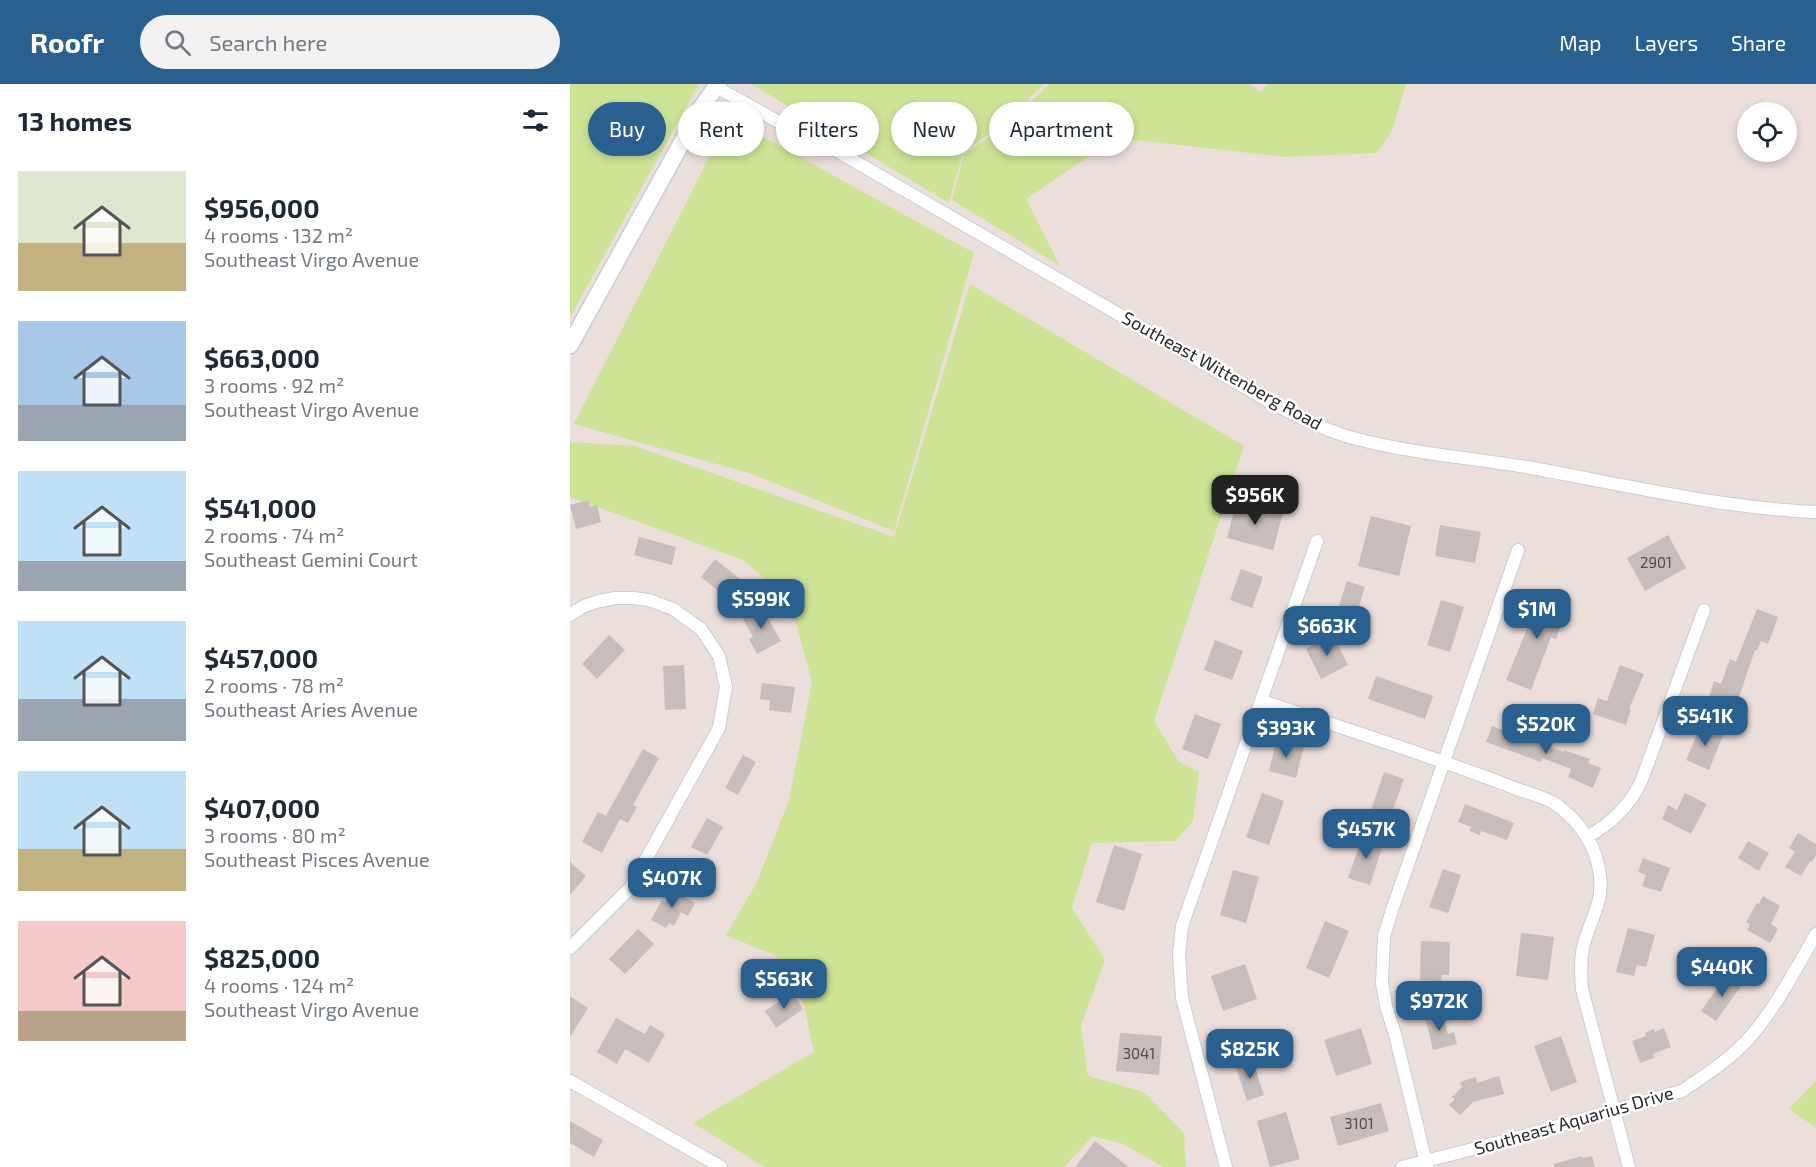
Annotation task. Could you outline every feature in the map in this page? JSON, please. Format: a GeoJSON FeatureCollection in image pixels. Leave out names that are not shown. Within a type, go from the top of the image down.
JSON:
{"type":"FeatureCollection","features":[{"type":"Feature","properties":{"kind":"main road"},"geometry":{"type":"LineString","coordinates":[[570,345],[701,108],[717,86]]}},
{"type":"Feature","properties":{"kind":"street","name":"Southeast Wittenberg Road"},"geometry":{"type":"LineString","coordinates":[[717,86],[795,131],[837,151],[1277,406],[1333,432],[1395,447],[1500,462],[1743,506],[1816,512]]}},
{"type":"Feature","properties":{"kind":"street"},"geometry":{"type":"LineString","coordinates":[[1226,1167],[1182,998],[1179,954],[1182,926],[1317,541]]}},
{"type":"Feature","properties":{"kind":"street"},"geometry":{"type":"LineString","coordinates":[[1426,1164],[1395,1034],[1386,1006],[1382,984],[1384,936],[1518,550]]}},
{"type":"Feature","properties":{"kind":"street"},"geometry":{"type":"LineString","coordinates":[[570,615],[592,603],[615,598],[633,598],[673,609],[701,629],[719,656],[726,687],[718,728],[630,888],[570,948]]}},
{"type":"Feature","properties":{"kind":"street"},"geometry":{"type":"LineString","coordinates":[[1587,837],[1613,820],[1634,795],[1704,610]]}},
{"type":"Feature","properties":{"kind":"street"},"geometry":{"type":"LineString","coordinates":[[1262,701],[1444,762],[1552,802],[1573,818],[1587,837],[1597,863],[1601,882],[1599,903],[1583,950],[1582,988],[1629,1167]]}},
{"type":"Feature","properties":{"kind":"street","name":"Southeast Aquarius Drive"},"geometry":{"type":"LineString","coordinates":[[1402,1167],[1426,1164],[1682,1091],[1727,1059],[1750,1037],[1767,1016],[1815,937]]}},
{"type":"Feature","properties":{"kind":"street"},"geometry":{"type":"LineString","coordinates":[[570,1081],[721,1167]]}},
{"type":"Feature","properties":{"kind":"green space"},"geometry":{"type":"Polygon","coordinates":[[[570,84],[699,84],[689,102],[678,102],[678,122],[666,144],[666,102],[588,102],[588,156],[659,156],[570,317],[570,84]]]}},
{"type":"Feature","properties":{"kind":"green space"},"geometry":{"type":"Polygon","coordinates":[[[751,84],[1044,84],[1026,102],[989,102],[989,134],[977,142],[977,102],[891,102],[891,156],[962,156],[949,203],[871,156],[879,156],[879,102],[781,102],[751,84]]]}},
{"type":"Feature","properties":{"kind":"green space"},"geometry":{"type":"Polygon","coordinates":[[[1049,84],[1250,84],[1260,92],[1267,84],[1406,84],[1392,131],[1377,153],[1285,157],[1134,140],[1134,102],[1031,102],[1049,84]]]}},
{"type":"Feature","properties":{"kind":"green space"},"geometry":{"type":"Polygon","coordinates":[[[764,137],[776,144],[776,156],[798,156],[974,253],[894,531],[752,474],[574,424],[710,156],[764,156],[764,137]]]}},
{"type":"Feature","properties":{"kind":"green space"},"geometry":{"type":"Polygon","coordinates":[[[989,138],[989,156],[1089,156],[1026,199],[1060,266],[952,200],[963,156],[977,156],[977,145],[989,138]]]}},
{"type":"Feature","properties":{"kind":"green space"},"geometry":{"type":"Polygon","coordinates":[[[970,284],[1244,446],[1154,721],[1179,762],[1199,772],[1193,821],[1175,841],[1092,843],[1072,908],[1105,960],[1081,1025],[1088,1076],[1144,1092],[1184,1133],[1186,1167],[1163,1167],[1123,1144],[1093,1136],[1064,1167],[765,1167],[693,1123],[814,1052],[803,1001],[776,956],[726,935],[756,884],[789,800],[812,682],[790,601],[743,560],[570,497],[570,442],[635,446],[894,537],[970,284]]]}},
{"type":"Feature","properties":{"kind":"green space"},"geometry":{"type":"Polygon","coordinates":[[[1816,1081],[1816,1128],[1789,1109],[1816,1081]]]}},
{"type":"Feature","properties":{"kind":"building"},"geometry":{"type":"Polygon","coordinates":[[[588,500],[590,507],[597,505],[601,522],[576,529],[570,505],[588,500]]]}},
{"type":"Feature","properties":{"kind":"building"},"geometry":{"type":"Polygon","coordinates":[[[1237,501],[1283,513],[1273,550],[1227,538],[1237,501]]]}},
{"type":"Feature","properties":{"kind":"building"},"geometry":{"type":"Polygon","coordinates":[[[1371,516],[1411,526],[1399,576],[1358,566],[1371,516]]]}},
{"type":"Feature","properties":{"kind":"building"},"geometry":{"type":"Polygon","coordinates":[[[1440,525],[1481,532],[1475,563],[1435,556],[1440,525]]]}},
{"type":"Feature","properties":{"kind":"building"},"geometry":{"type":"Polygon","coordinates":[[[1668,535],[1686,568],[1645,591],[1627,558],[1668,535]]]}},
{"type":"Feature","properties":{"kind":"building"},"geometry":{"type":"Polygon","coordinates":[[[639,537],[676,547],[672,565],[634,555],[639,537]]]}},
{"type":"Feature","properties":{"kind":"building"},"geometry":{"type":"Polygon","coordinates":[[[715,559],[740,579],[726,597],[701,577],[715,559]]]}},
{"type":"Feature","properties":{"kind":"building"},"geometry":{"type":"Polygon","coordinates":[[[1241,569],[1263,577],[1252,608],[1230,600],[1241,569]]]}},
{"type":"Feature","properties":{"kind":"building"},"geometry":{"type":"Polygon","coordinates":[[[1347,581],[1365,587],[1354,622],[1336,616],[1347,581]]]}},
{"type":"Feature","properties":{"kind":"building"},"geometry":{"type":"Polygon","coordinates":[[[1538,593],[1569,603],[1556,639],[1551,637],[1531,690],[1506,680],[1527,629],[1538,593]]]}},
{"type":"Feature","properties":{"kind":"building"},"geometry":{"type":"Polygon","coordinates":[[[1441,600],[1464,607],[1450,652],[1427,645],[1441,600]]]}},
{"type":"Feature","properties":{"kind":"building"},"geometry":{"type":"Polygon","coordinates":[[[761,606],[781,641],[757,654],[749,639],[753,637],[742,617],[761,606]]]}},
{"type":"Feature","properties":{"kind":"building"},"geometry":{"type":"Polygon","coordinates":[[[1757,609],[1778,617],[1768,644],[1761,641],[1755,650],[1736,706],[1709,697],[1714,681],[1721,684],[1730,659],[1736,662],[1757,609]]]}},
{"type":"Feature","properties":{"kind":"building"},"geometry":{"type":"Polygon","coordinates":[[[609,635],[625,650],[597,679],[582,664],[609,635]]]}},
{"type":"Feature","properties":{"kind":"building"},"geometry":{"type":"Polygon","coordinates":[[[1333,635],[1348,665],[1321,679],[1306,649],[1333,635]]]}},
{"type":"Feature","properties":{"kind":"building"},"geometry":{"type":"Polygon","coordinates":[[[1215,640],[1243,651],[1232,680],[1204,670],[1215,640]]]}},
{"type":"Feature","properties":{"kind":"building"},"geometry":{"type":"Polygon","coordinates":[[[684,665],[686,709],[665,710],[663,666],[684,665]]]}},
{"type":"Feature","properties":{"kind":"building"},"geometry":{"type":"Polygon","coordinates":[[[1620,665],[1644,674],[1629,709],[1631,709],[1626,725],[1593,714],[1598,698],[1607,701],[1620,665]]]}},
{"type":"Feature","properties":{"kind":"building"},"geometry":{"type":"Polygon","coordinates":[[[1376,676],[1433,696],[1425,719],[1368,699],[1376,676]]]}},
{"type":"Feature","properties":{"kind":"building"},"geometry":{"type":"Polygon","coordinates":[[[762,683],[795,687],[791,713],[769,710],[770,700],[760,699],[762,683]]]}},
{"type":"Feature","properties":{"kind":"building"},"geometry":{"type":"Polygon","coordinates":[[[1195,714],[1221,724],[1208,759],[1182,749],[1195,714]]]}},
{"type":"Feature","properties":{"kind":"building"},"geometry":{"type":"Polygon","coordinates":[[[1702,723],[1724,733],[1709,770],[1686,760],[1702,723]]]}},
{"type":"Feature","properties":{"kind":"building"},"geometry":{"type":"Polygon","coordinates":[[[1492,726],[1590,759],[1588,763],[1601,768],[1593,788],[1568,777],[1571,769],[1542,758],[1541,762],[1486,742],[1492,726]]]}},
{"type":"Feature","properties":{"kind":"building"},"geometry":{"type":"Polygon","coordinates":[[[1277,739],[1304,746],[1296,778],[1269,771],[1277,739]]]}},
{"type":"Feature","properties":{"kind":"building"},"geometry":{"type":"Polygon","coordinates":[[[643,749],[659,758],[633,805],[637,807],[628,823],[620,819],[602,853],[582,842],[598,812],[606,816],[643,749]]]}},
{"type":"Feature","properties":{"kind":"building"},"geometry":{"type":"Polygon","coordinates":[[[743,755],[756,762],[738,795],[725,788],[743,755]]]}},
{"type":"Feature","properties":{"kind":"building"},"geometry":{"type":"Polygon","coordinates":[[[1384,772],[1404,779],[1389,820],[1370,813],[1384,772]]]}},
{"type":"Feature","properties":{"kind":"building"},"geometry":{"type":"Polygon","coordinates":[[[1262,793],[1284,801],[1269,845],[1246,837],[1262,793]]]}},
{"type":"Feature","properties":{"kind":"building"},"geometry":{"type":"Polygon","coordinates":[[[1685,793],[1707,804],[1691,834],[1662,819],[1668,805],[1677,810],[1685,793]]]}},
{"type":"Feature","properties":{"kind":"building"},"geometry":{"type":"Polygon","coordinates":[[[1465,804],[1514,823],[1507,840],[1481,831],[1480,835],[1470,831],[1471,827],[1458,822],[1465,804]]]}},
{"type":"Feature","properties":{"kind":"building"},"geometry":{"type":"Polygon","coordinates":[[[707,818],[723,827],[707,855],[691,847],[707,818]]]}},
{"type":"Feature","properties":{"kind":"building"},"geometry":{"type":"Polygon","coordinates":[[[1798,833],[1816,844],[1816,855],[1801,876],[1785,867],[1795,852],[1789,848],[1798,833]]]}},
{"type":"Feature","properties":{"kind":"building"},"geometry":{"type":"Polygon","coordinates":[[[1363,835],[1384,842],[1370,885],[1348,878],[1363,835]]]}},
{"type":"Feature","properties":{"kind":"building"},"geometry":{"type":"Polygon","coordinates":[[[1748,841],[1769,853],[1759,871],[1738,858],[1748,841]]]}},
{"type":"Feature","properties":{"kind":"building"},"geometry":{"type":"Polygon","coordinates":[[[1114,845],[1142,854],[1124,911],[1096,902],[1114,845]]]}},
{"type":"Feature","properties":{"kind":"building"},"geometry":{"type":"Polygon","coordinates":[[[1643,858],[1670,868],[1661,892],[1642,886],[1646,875],[1638,872],[1643,858]]]}},
{"type":"Feature","properties":{"kind":"building"},"geometry":{"type":"Polygon","coordinates":[[[570,862],[586,876],[570,895],[570,862]]]}},
{"type":"Feature","properties":{"kind":"building"},"geometry":{"type":"Polygon","coordinates":[[[1443,869],[1461,875],[1448,913],[1429,907],[1443,869]]]}},
{"type":"Feature","properties":{"kind":"building"},"geometry":{"type":"Polygon","coordinates":[[[1233,870],[1259,877],[1246,923],[1220,915],[1233,870]]]}},
{"type":"Feature","properties":{"kind":"building"},"geometry":{"type":"Polygon","coordinates":[[[672,890],[695,903],[688,916],[681,912],[674,926],[669,923],[666,928],[651,920],[662,900],[665,902],[672,890]]]}},
{"type":"Feature","properties":{"kind":"building"},"geometry":{"type":"Polygon","coordinates":[[[1763,896],[1780,906],[1771,924],[1778,929],[1770,943],[1747,930],[1750,924],[1746,922],[1763,896]]]}},
{"type":"Feature","properties":{"kind":"building"},"geometry":{"type":"Polygon","coordinates":[[[1325,921],[1349,931],[1329,978],[1306,968],[1325,921]]]}},
{"type":"Feature","properties":{"kind":"building"},"geometry":{"type":"Polygon","coordinates":[[[1628,928],[1655,935],[1646,967],[1637,965],[1634,976],[1616,972],[1628,928]]]}},
{"type":"Feature","properties":{"kind":"building"},"geometry":{"type":"Polygon","coordinates":[[[638,929],[654,944],[625,974],[609,959],[638,929]]]}},
{"type":"Feature","properties":{"kind":"building"},"geometry":{"type":"Polygon","coordinates":[[[1521,933],[1554,937],[1548,980],[1516,976],[1521,933]]]}},
{"type":"Feature","properties":{"kind":"building"},"geometry":{"type":"Polygon","coordinates":[[[1421,941],[1450,942],[1449,975],[1442,975],[1441,981],[1420,980],[1421,941]]]}},
{"type":"Feature","properties":{"kind":"building"},"geometry":{"type":"Polygon","coordinates":[[[1245,964],[1257,999],[1223,1011],[1211,976],[1245,964]]]}},
{"type":"Feature","properties":{"kind":"building"},"geometry":{"type":"Polygon","coordinates":[[[1727,974],[1742,985],[1716,1021],[1701,1011],[1727,974]]]}},
{"type":"Feature","properties":{"kind":"building"},"geometry":{"type":"Polygon","coordinates":[[[792,993],[803,1009],[776,1028],[765,1011],[792,993]]]}},
{"type":"Feature","properties":{"kind":"building"},"geometry":{"type":"Polygon","coordinates":[[[570,996],[588,1008],[570,1037],[570,996]]]}},
{"type":"Feature","properties":{"kind":"building"},"geometry":{"type":"Polygon","coordinates":[[[1442,1013],[1448,1034],[1454,1032],[1457,1044],[1433,1050],[1425,1017],[1442,1013]]]}},
{"type":"Feature","properties":{"kind":"building"},"geometry":{"type":"Polygon","coordinates":[[[616,1018],[645,1034],[650,1025],[665,1034],[649,1063],[625,1049],[617,1064],[597,1052],[616,1018]]]}},
{"type":"Feature","properties":{"kind":"building"},"geometry":{"type":"Polygon","coordinates":[[[1361,1028],[1372,1064],[1336,1076],[1324,1040],[1361,1028]]]}},
{"type":"Feature","properties":{"kind":"building"},"geometry":{"type":"Polygon","coordinates":[[[1664,1028],[1671,1047],[1653,1054],[1654,1058],[1640,1063],[1632,1041],[1646,1036],[1645,1033],[1654,1029],[1655,1032],[1664,1028]]]}},
{"type":"Feature","properties":{"kind":"building"},"geometry":{"type":"Polygon","coordinates":[[[1120,1033],[1162,1036],[1159,1075],[1116,1071],[1120,1033]]]}},
{"type":"Feature","properties":{"kind":"building"},"geometry":{"type":"Polygon","coordinates":[[[1561,1036],[1577,1082],[1551,1092],[1534,1046],[1561,1036]]]}},
{"type":"Feature","properties":{"kind":"building"},"geometry":{"type":"Polygon","coordinates":[[[1252,1059],[1264,1095],[1247,1101],[1235,1065],[1252,1059]]]}},
{"type":"Feature","properties":{"kind":"building"},"geometry":{"type":"Polygon","coordinates":[[[1499,1076],[1504,1094],[1473,1102],[1460,1115],[1449,1105],[1455,1099],[1452,1097],[1462,1087],[1460,1082],[1476,1077],[1477,1083],[1499,1076]]]}},
{"type":"Feature","properties":{"kind":"building"},"geometry":{"type":"Polygon","coordinates":[[[1381,1103],[1389,1131],[1338,1146],[1330,1117],[1381,1103]]]}},
{"type":"Feature","properties":{"kind":"building"},"geometry":{"type":"Polygon","coordinates":[[[1286,1112],[1300,1159],[1270,1167],[1257,1121],[1286,1112]]]}},
{"type":"Feature","properties":{"kind":"building"},"geometry":{"type":"Polygon","coordinates":[[[570,1121],[603,1140],[594,1157],[570,1143],[570,1121]]]}},
{"type":"Feature","properties":{"kind":"building"},"geometry":{"type":"Polygon","coordinates":[[[1095,1141],[1129,1167],[1075,1167],[1095,1141]]]}},
{"type":"Feature","properties":{"kind":"building"},"geometry":{"type":"Polygon","coordinates":[[[1582,1156],[1583,1158],[1592,1156],[1595,1167],[1554,1167],[1554,1164],[1582,1156]]]}}]}
